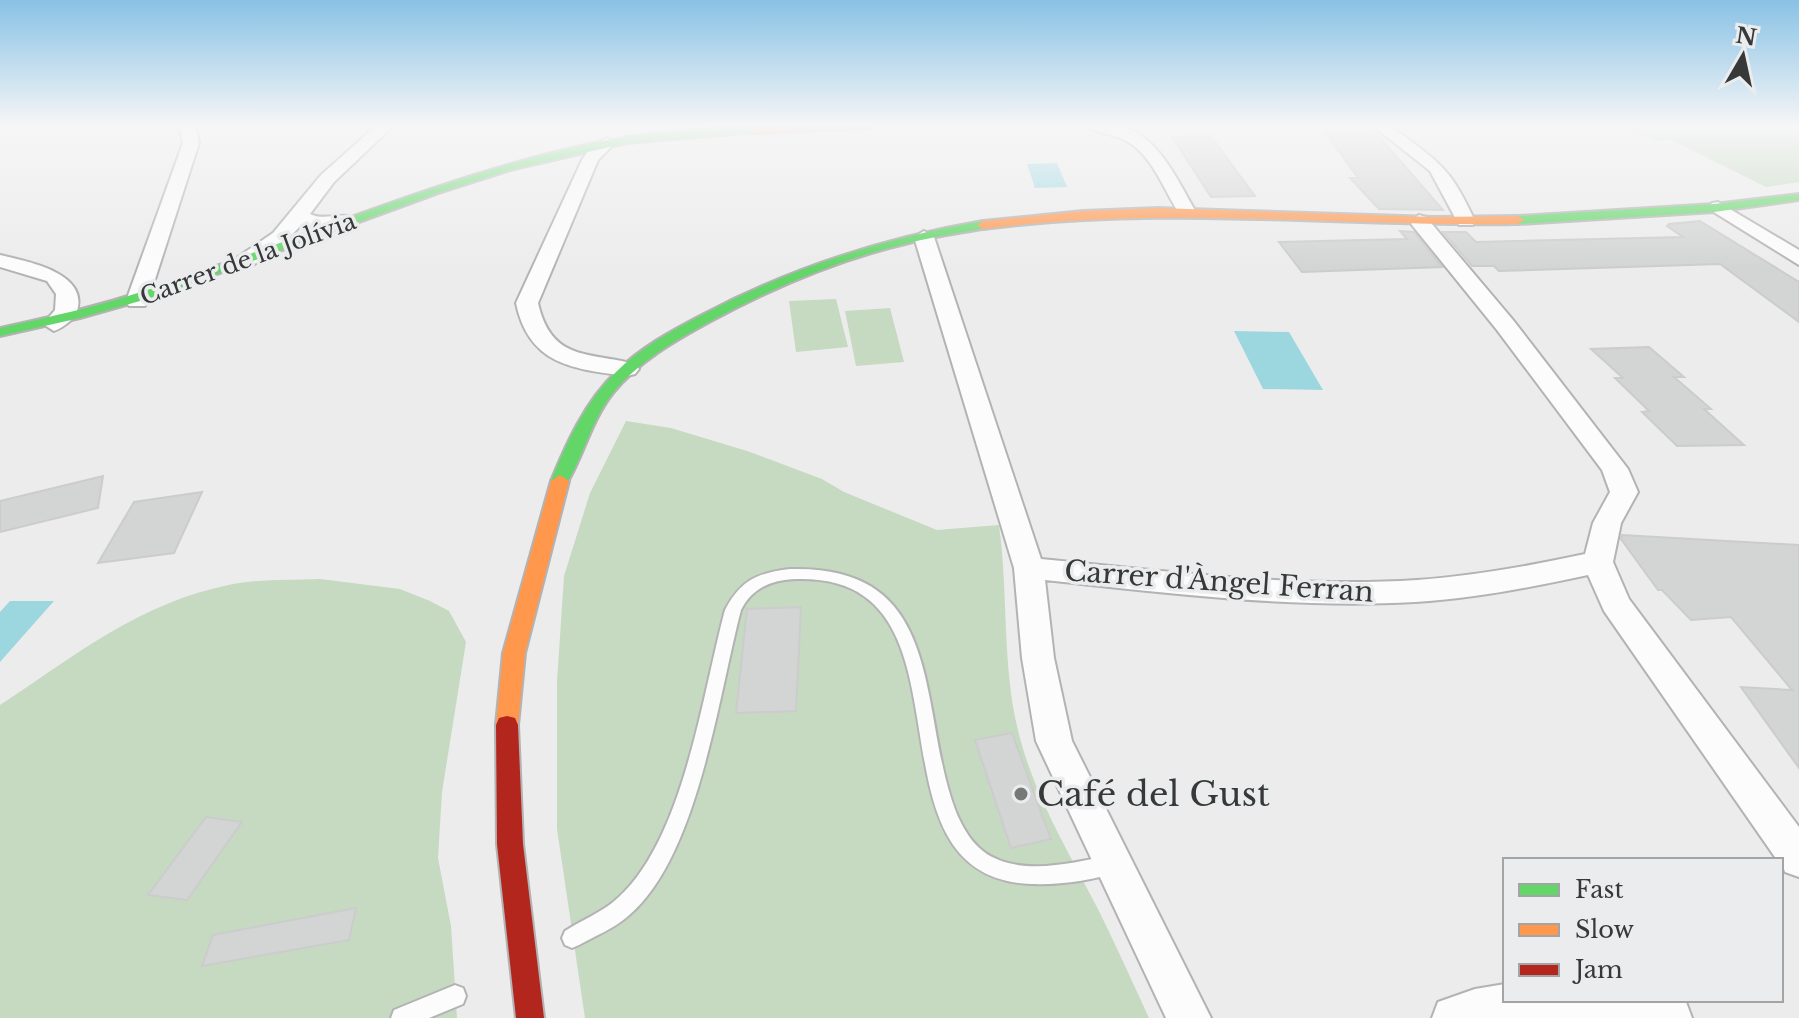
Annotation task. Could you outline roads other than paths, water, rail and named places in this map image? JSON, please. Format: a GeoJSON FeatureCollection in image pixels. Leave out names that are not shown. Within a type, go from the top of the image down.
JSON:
{"type":"FeatureCollection","features":[{"type":"Feature","properties":{"kind":"street"},"geometry":{"type":"LineString","coordinates":[[137,301],[181,173]]}},
{"type":"Feature","properties":{"kind":"street"},"geometry":{"type":"LineString","coordinates":[[238,265],[280,237],[336,173]]}},
{"type":"Feature","properties":{"kind":"street","name":"Carrer de la Jolívia"},"geometry":{"type":"LineString","coordinates":[[0,332],[54,324],[137,301],[422,195],[498,173]]}},
{"type":"Feature","properties":{"kind":"street"},"geometry":{"type":"LineString","coordinates":[[585,173],[527,303],[529,319],[559,356],[627,369]]}},
{"type":"Feature","properties":{"kind":"street"},"geometry":{"type":"LineString","coordinates":[[1162,173],[1187,212]]}},
{"type":"Feature","properties":{"kind":"street"},"geometry":{"type":"LineString","coordinates":[[1440,173],[1466,221]]}},
{"type":"Feature","properties":{"kind":"street"},"geometry":{"type":"LineString","coordinates":[[530,1018],[510,834],[507,755],[511,669],[540,542],[563,473],[587,421],[613,383],[627,369],[698,322],[790,275],[878,247],[1051,218],[1187,212],[1466,221],[1568,218],[1718,207],[1799,197]]}},
{"type":"Feature","properties":{"kind":"street"},"geometry":{"type":"LineString","coordinates":[[1718,207],[1799,259]]}},
{"type":"Feature","properties":{"kind":"street"},"geometry":{"type":"LineString","coordinates":[[300,215],[311,223],[350,221]]}},
{"type":"Feature","properties":{"kind":"street"},"geometry":{"type":"LineString","coordinates":[[1419,221],[1505,325],[1615,469],[1624,492],[1607,523],[1598,562],[1615,603],[1799,859]]}},
{"type":"Feature","properties":{"kind":"street"},"geometry":{"type":"LineString","coordinates":[[924,237],[1029,568],[1038,658],[1054,741],[1189,1018]]}},
{"type":"Feature","properties":{"kind":"street"},"geometry":{"type":"LineString","coordinates":[[0,261],[54,277],[67,294],[66,311],[54,324]]}},
{"type":"Feature","properties":{"kind":"street","name":"Carrer d'Àngel Ferran"},"geometry":{"type":"LineString","coordinates":[[1029,568],[1259,589],[1389,592],[1516,580],[1598,562]]}},
{"type":"Feature","properties":{"kind":"street"},"geometry":{"type":"LineString","coordinates":[[1454,1018],[1519,1005],[1592,1003],[1670,1018]]}},
{"type":"Feature","properties":{"kind":"lane"},"geometry":{"type":"LineString","coordinates":[[572,938],[621,909],[645,882],[659,858],[673,831],[688,786],[733,610],[748,586],[762,578],[782,575],[815,575],[860,585],[891,611],[906,634],[915,660],[931,763],[945,810],[967,851],[987,865],[1013,874],[1042,875],[1114,864]]}},
{"type":"Feature","properties":{"kind":"lane"},"geometry":{"type":"LineString","coordinates":[[402,1018],[455,996]]}},
{"type":"Feature","properties":{"kind":"water"},"geometry":{"type":"Polygon","coordinates":[[[1030,173],[1061,173],[1067,187],[1035,188],[1030,173]]]}},
{"type":"Feature","properties":{"kind":"water"},"geometry":{"type":"Polygon","coordinates":[[[1234,331],[1289,332],[1323,390],[1263,389],[1234,331]]]}},
{"type":"Feature","properties":{"kind":"water"},"geometry":{"type":"Polygon","coordinates":[[[10,601],[54,601],[0,662],[0,612],[10,601]]]}},
{"type":"Feature","properties":{"kind":"place","name":"Café del Gust"},"geometry":{"type":"Point","coordinates":[1021,794]}}]}
